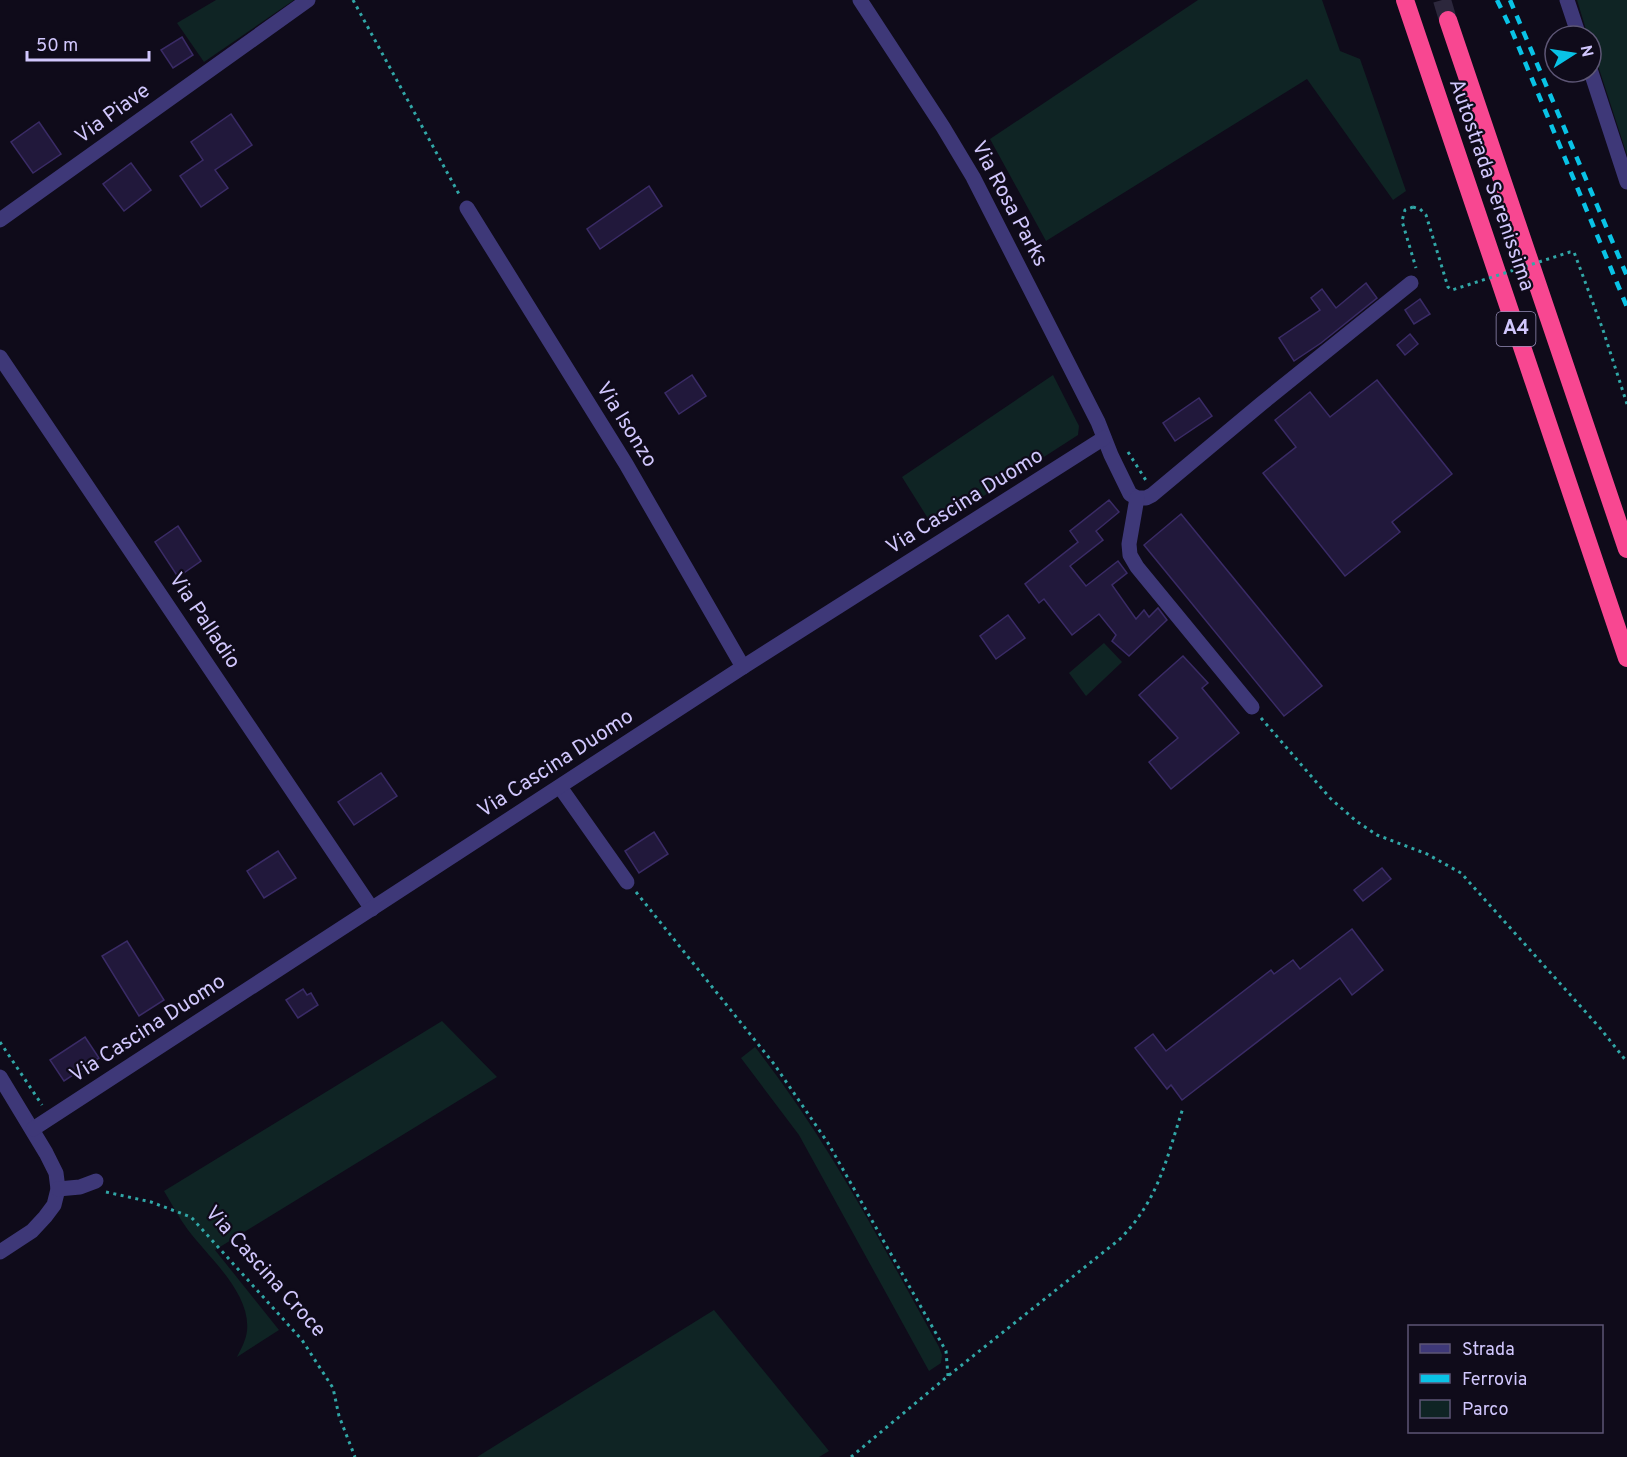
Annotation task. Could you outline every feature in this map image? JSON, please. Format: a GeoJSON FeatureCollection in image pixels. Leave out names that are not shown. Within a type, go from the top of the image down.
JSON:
{"type":"FeatureCollection","features":[{"type":"Feature","properties":{"kind":"highway","name":"Autostrada Serenissima"},"geometry":{"type":"LineString","coordinates":[[1405,0],[1627,658]]}},
{"type":"Feature","properties":{"kind":"highway","name":"Autostrada Serenissima"},"geometry":{"type":"LineString","coordinates":[[1448,20],[1627,549]]}},
{"type":"Feature","properties":{"kind":"street","name":"Via Piave"},"geometry":{"type":"LineString","coordinates":[[0,220],[309,0]]}},
{"type":"Feature","properties":{"kind":"street","name":"Via Rosa Parks"},"geometry":{"type":"LineString","coordinates":[[860,0],[938,118],[973,177],[1130,494],[1137,498]]}},
{"type":"Feature","properties":{"kind":"street"},"geometry":{"type":"LineString","coordinates":[[1567,0],[1575,24]]}},
{"type":"Feature","properties":{"kind":"street"},"geometry":{"type":"LineString","coordinates":[[1595,84],[1627,182]]}},
{"type":"Feature","properties":{"kind":"street","name":"Via Isonzo"},"geometry":{"type":"LineString","coordinates":[[467,208],[627,464],[743,667]]}},
{"type":"Feature","properties":{"kind":"street"},"geometry":{"type":"LineString","coordinates":[[1252,707],[1137,567],[1130,555],[1129,544],[1137,498],[1152,495],[1414,277]]}},
{"type":"Feature","properties":{"kind":"street","name":"Via Palladio"},"geometry":{"type":"LineString","coordinates":[[0,357],[372,909]]}},
{"type":"Feature","properties":{"kind":"street","name":"Via Cascina Duomo"},"geometry":{"type":"LineString","coordinates":[[33,1129],[743,667],[1104,438]]}},
{"type":"Feature","properties":{"kind":"street"},"geometry":{"type":"LineString","coordinates":[[560,787],[627,882]]}},
{"type":"Feature","properties":{"kind":"street"},"geometry":{"type":"LineString","coordinates":[[0,1077],[33,1129],[56,1173],[58,1189],[54,1205],[32,1231],[0,1252]]}},
{"type":"Feature","properties":{"kind":"street"},"geometry":{"type":"LineString","coordinates":[[58,1189],[80,1187],[96,1181]]}},
{"type":"Feature","properties":{"kind":"path"},"geometry":{"type":"LineString","coordinates":[[353,0],[467,208]]}},
{"type":"Feature","properties":{"kind":"path"},"geometry":{"type":"LineString","coordinates":[[1414,277],[1402,221],[1405,210],[1413,207],[1420,209],[1426,215],[1449,287],[1452,290],[1574,252],[1627,404]]}},
{"type":"Feature","properties":{"kind":"path"},"geometry":{"type":"LineString","coordinates":[[1126,447],[1146,482],[1152,484]]}},
{"type":"Feature","properties":{"kind":"path"},"geometry":{"type":"LineString","coordinates":[[1252,707],[1330,798],[1356,821],[1377,835],[1427,855],[1461,873],[1600,1028],[1627,1062]]}},
{"type":"Feature","properties":{"kind":"path"},"geometry":{"type":"LineString","coordinates":[[627,882],[774,1064],[828,1143],[946,1351],[948,1376]]}},
{"type":"Feature","properties":{"kind":"path"},"geometry":{"type":"LineString","coordinates":[[0,1042],[40,1104],[46,1107]]}},
{"type":"Feature","properties":{"kind":"path"},"geometry":{"type":"LineString","coordinates":[[851,1457],[948,1376],[1120,1239],[1133,1226],[1156,1191],[1183,1108]]}},
{"type":"Feature","properties":{"kind":"path","name":"Via Cascina Croce"},"geometry":{"type":"LineString","coordinates":[[80,1187],[152,1202],[191,1217],[302,1340],[333,1388],[339,1416],[355,1457]]}},
{"type":"Feature","properties":{"kind":"green space"},"geometry":{"type":"Polygon","coordinates":[[[216,0],[294,0],[204,62],[177,23],[216,0]]]}},
{"type":"Feature","properties":{"kind":"green space"},"geometry":{"type":"Polygon","coordinates":[[[1198,0],[1322,0],[1340,51],[1360,59],[1406,191],[1393,200],[1307,79],[1046,241],[990,139],[1198,0]]]}},
{"type":"Feature","properties":{"kind":"green space"},"geometry":{"type":"Polygon","coordinates":[[[1577,0],[1627,0],[1627,155],[1603,81],[1603,24],[1584,24],[1577,0]]]}},
{"type":"Feature","properties":{"kind":"green space"},"geometry":{"type":"Polygon","coordinates":[[[1053,375],[1079,426],[1078,435],[934,528],[902,477],[1053,375]]]}},
{"type":"Feature","properties":{"kind":"green space"},"geometry":{"type":"Polygon","coordinates":[[[1104,643],[1122,662],[1086,696],[1069,673],[1104,643]]]}},
{"type":"Feature","properties":{"kind":"green space"},"geometry":{"type":"Polygon","coordinates":[[[442,1021],[497,1077],[215,1250],[279,1330],[237,1357],[247,1331],[242,1303],[227,1277],[185,1225],[164,1191],[442,1021]]]}},
{"type":"Feature","properties":{"kind":"green space"},"geometry":{"type":"Polygon","coordinates":[[[755,1047],[782,1082],[830,1156],[939,1347],[942,1355],[941,1363],[929,1371],[799,1135],[741,1058],[755,1047]]]}},
{"type":"Feature","properties":{"kind":"green space"},"geometry":{"type":"Polygon","coordinates":[[[714,1310],[829,1451],[819,1457],[477,1457],[714,1310]]]}},
{"type":"Feature","properties":{"kind":"building"},"geometry":{"type":"Polygon","coordinates":[[[182,37],[193,55],[173,68],[161,50],[182,37]]]}},
{"type":"Feature","properties":{"kind":"building"},"geometry":{"type":"Polygon","coordinates":[[[231,114],[252,145],[215,170],[228,188],[201,207],[180,176],[203,160],[191,142],[231,114]]]}},
{"type":"Feature","properties":{"kind":"building"},"geometry":{"type":"Polygon","coordinates":[[[39,122],[61,154],[33,173],[11,142],[39,122]]]}},
{"type":"Feature","properties":{"kind":"building"},"geometry":{"type":"Polygon","coordinates":[[[131,163],[151,190],[124,211],[103,184],[131,163]]]}},
{"type":"Feature","properties":{"kind":"building"},"geometry":{"type":"Polygon","coordinates":[[[649,186],[662,206],[600,249],[587,229],[649,186]]]}},
{"type":"Feature","properties":{"kind":"building"},"geometry":{"type":"Polygon","coordinates":[[[1366,283],[1377,298],[1321,343],[1294,361],[1279,338],[1320,310],[1311,298],[1322,289],[1336,308],[1366,283]]]}},
{"type":"Feature","properties":{"kind":"building"},"geometry":{"type":"Polygon","coordinates":[[[1420,299],[1430,314],[1414,324],[1405,310],[1420,299]]]}},
{"type":"Feature","properties":{"kind":"building"},"geometry":{"type":"Polygon","coordinates":[[[1410,334],[1418,344],[1405,355],[1397,345],[1410,334]]]}},
{"type":"Feature","properties":{"kind":"building"},"geometry":{"type":"Polygon","coordinates":[[[692,375],[706,396],[679,414],[665,393],[692,375]]]}},
{"type":"Feature","properties":{"kind":"building"},"geometry":{"type":"Polygon","coordinates":[[[1377,380],[1452,474],[1392,522],[1400,532],[1345,576],[1263,473],[1296,447],[1275,420],[1310,392],[1330,417],[1377,380]]]}},
{"type":"Feature","properties":{"kind":"building"},"geometry":{"type":"Polygon","coordinates":[[[1199,398],[1212,416],[1175,441],[1163,423],[1199,398]]]}},
{"type":"Feature","properties":{"kind":"building"},"geometry":{"type":"Polygon","coordinates":[[[1109,500],[1119,512],[1096,531],[1103,540],[1070,566],[1086,586],[1118,561],[1127,573],[1112,585],[1136,619],[1144,610],[1149,617],[1158,608],[1167,620],[1129,656],[1112,641],[1116,635],[1099,614],[1072,635],[1044,599],[1039,603],[1025,584],[1078,542],[1070,531],[1109,500]]]}},
{"type":"Feature","properties":{"kind":"building"},"geometry":{"type":"Polygon","coordinates":[[[1181,514],[1322,686],[1284,716],[1144,545],[1181,514]]]}},
{"type":"Feature","properties":{"kind":"building"},"geometry":{"type":"Polygon","coordinates":[[[178,526],[201,561],[178,577],[155,542],[178,526]]]}},
{"type":"Feature","properties":{"kind":"building"},"geometry":{"type":"Polygon","coordinates":[[[1008,615],[1025,638],[996,659],[980,636],[1008,615]]]}},
{"type":"Feature","properties":{"kind":"building"},"geometry":{"type":"Polygon","coordinates":[[[1183,656],[1208,683],[1202,688],[1239,733],[1171,789],[1149,762],[1178,738],[1139,695],[1183,656]]]}},
{"type":"Feature","properties":{"kind":"building"},"geometry":{"type":"Polygon","coordinates":[[[381,773],[397,796],[354,825],[338,802],[381,773]]]}},
{"type":"Feature","properties":{"kind":"building"},"geometry":{"type":"Polygon","coordinates":[[[654,832],[668,854],[639,873],[625,851],[654,832]]]}},
{"type":"Feature","properties":{"kind":"building"},"geometry":{"type":"Polygon","coordinates":[[[278,851],[296,878],[264,898],[247,871],[278,851]]]}},
{"type":"Feature","properties":{"kind":"building"},"geometry":{"type":"Polygon","coordinates":[[[1382,868],[1391,879],[1363,901],[1354,890],[1382,868]]]}},
{"type":"Feature","properties":{"kind":"building"},"geometry":{"type":"Polygon","coordinates":[[[1352,929],[1383,970],[1352,995],[1340,978],[1182,1100],[1171,1085],[1167,1089],[1135,1048],[1153,1034],[1166,1051],[1271,970],[1274,974],[1293,960],[1300,969],[1352,929]]]}},
{"type":"Feature","properties":{"kind":"building"},"geometry":{"type":"Polygon","coordinates":[[[127,941],[164,1000],[139,1016],[102,956],[127,941]]]}},
{"type":"Feature","properties":{"kind":"building"},"geometry":{"type":"Polygon","coordinates":[[[303,989],[307,995],[311,993],[318,1005],[298,1018],[286,1000],[303,989]]]}},
{"type":"Feature","properties":{"kind":"building"},"geometry":{"type":"Polygon","coordinates":[[[85,1037],[99,1058],[64,1081],[50,1060],[85,1037]]]}},
{"type":"Feature","properties":{"kind":"tunnel"},"geometry":{"type":"LineString","coordinates":[[1442,0],[1448,20]]}},
{"type":"Feature","properties":{"kind":"railway"},"geometry":{"type":"LineString","coordinates":[[1497,0],[1627,307]]}},
{"type":"Feature","properties":{"kind":"railway"},"geometry":{"type":"LineString","coordinates":[[1510,0],[1627,276]]}}]}
